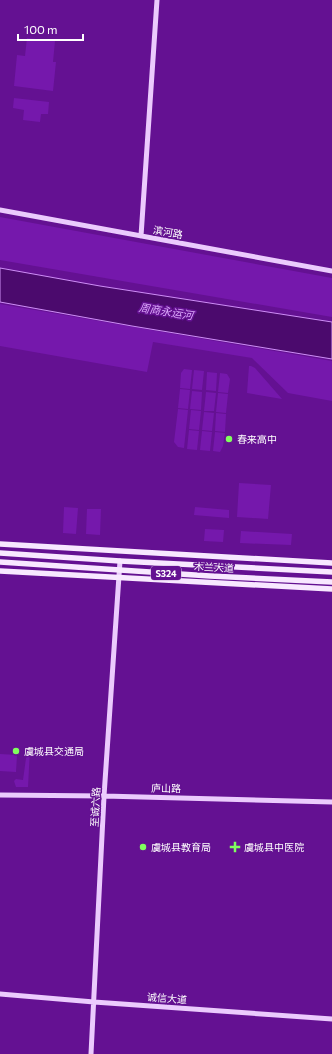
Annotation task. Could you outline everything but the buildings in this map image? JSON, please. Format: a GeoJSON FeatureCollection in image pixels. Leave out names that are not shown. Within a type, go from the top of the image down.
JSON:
{"type":"FeatureCollection","features":[{"type":"Feature","properties":{"kind":"main road"},"geometry":{"type":"LineString","coordinates":[[0,544],[332,563]]}},
{"type":"Feature","properties":{"kind":"main road","name":"木兰大道"},"geometry":{"type":"LineString","coordinates":[[0,553],[332,572]]}},
{"type":"Feature","properties":{"kind":"main road","name":"木兰大道"},"geometry":{"type":"LineString","coordinates":[[0,562],[332,582]]}},
{"type":"Feature","properties":{"kind":"main road"},"geometry":{"type":"LineString","coordinates":[[0,571],[332,589]]}},
{"type":"Feature","properties":{"kind":"street"},"geometry":{"type":"LineString","coordinates":[[141,236],[157,0]]}},
{"type":"Feature","properties":{"kind":"street","name":"滨河路"},"geometry":{"type":"LineString","coordinates":[[0,210],[332,271]]}},
{"type":"Feature","properties":{"kind":"street","name":"至诚六路"},"geometry":{"type":"LineString","coordinates":[[91,1054],[104,796],[120,561]]}},
{"type":"Feature","properties":{"kind":"street","name":"庐山路"},"geometry":{"type":"LineString","coordinates":[[0,795],[332,802]]}},
{"type":"Feature","properties":{"kind":"street","name":"诚信大道"},"geometry":{"type":"LineString","coordinates":[[0,994],[332,1019]]}},
{"type":"Feature","properties":{"kind":"shaded area"},"geometry":{"type":"Polygon","coordinates":[[[27,38],[55,41],[53,62],[56,62],[53,91],[14,86],[17,55],[25,56],[27,38]]]}},
{"type":"Feature","properties":{"kind":"shaded area"},"geometry":{"type":"Polygon","coordinates":[[[14,98],[49,102],[48,114],[41,114],[40,122],[23,120],[24,110],[13,108],[14,98]]]}},
{"type":"Feature","properties":{"kind":"shaded area"},"geometry":{"type":"Polygon","coordinates":[[[0,217],[332,278],[332,317],[0,260],[0,217]]]}},
{"type":"Feature","properties":{"kind":"shaded area"},"geometry":{"type":"Polygon","coordinates":[[[0,304],[332,361],[332,401],[288,393],[252,358],[153,342],[147,372],[0,346],[0,304]]]}},
{"type":"Feature","properties":{"kind":"shaded area"},"geometry":{"type":"Polygon","coordinates":[[[249,366],[255,368],[282,399],[247,393],[249,366]]]}},
{"type":"Feature","properties":{"kind":"shaded area"},"geometry":{"type":"Polygon","coordinates":[[[184,369],[192,370],[190,389],[180,388],[181,373],[184,369]]]}},
{"type":"Feature","properties":{"kind":"shaded area"},"geometry":{"type":"Polygon","coordinates":[[[194,370],[204,371],[202,390],[192,389],[194,370]]]}},
{"type":"Feature","properties":{"kind":"shaded area"},"geometry":{"type":"Polygon","coordinates":[[[207,372],[217,373],[216,391],[206,390],[207,372]]]}},
{"type":"Feature","properties":{"kind":"shaded area"},"geometry":{"type":"Polygon","coordinates":[[[220,373],[227,374],[230,379],[228,393],[218,392],[220,373]]]}},
{"type":"Feature","properties":{"kind":"shaded area"},"geometry":{"type":"Polygon","coordinates":[[[180,389],[190,390],[188,409],[178,408],[180,389]]]}},
{"type":"Feature","properties":{"kind":"shaded area"},"geometry":{"type":"Polygon","coordinates":[[[192,391],[202,392],[201,410],[190,409],[192,391]]]}},
{"type":"Feature","properties":{"kind":"shaded area"},"geometry":{"type":"Polygon","coordinates":[[[206,392],[216,393],[214,411],[204,411],[206,392]]]}},
{"type":"Feature","properties":{"kind":"shaded area"},"geometry":{"type":"Polygon","coordinates":[[[218,393],[228,394],[226,413],[216,412],[218,393]]]}},
{"type":"Feature","properties":{"kind":"shaded area"},"geometry":{"type":"Polygon","coordinates":[[[178,409],[188,410],[184,448],[178,447],[174,442],[178,409]]]}},
{"type":"Feature","properties":{"kind":"shaded area"},"geometry":{"type":"Polygon","coordinates":[[[191,410],[201,411],[199,430],[189,429],[191,410]]]}},
{"type":"Feature","properties":{"kind":"shaded area"},"geometry":{"type":"Polygon","coordinates":[[[204,412],[214,413],[212,431],[202,430],[204,412]]]}},
{"type":"Feature","properties":{"kind":"shaded area"},"geometry":{"type":"Polygon","coordinates":[[[216,413],[226,414],[225,432],[215,431],[216,413]]]}},
{"type":"Feature","properties":{"kind":"shaded area"},"geometry":{"type":"Polygon","coordinates":[[[189,430],[199,431],[197,450],[187,449],[189,430]]]}},
{"type":"Feature","properties":{"kind":"shaded area"},"geometry":{"type":"Polygon","coordinates":[[[202,431],[212,432],[210,451],[200,450],[202,431]]]}},
{"type":"Feature","properties":{"kind":"shaded area"},"geometry":{"type":"Polygon","coordinates":[[[215,432],[225,433],[223,446],[220,452],[213,451],[215,432]]]}},
{"type":"Feature","properties":{"kind":"shaded area"},"geometry":{"type":"Polygon","coordinates":[[[239,483],[271,485],[268,519],[237,517],[239,483]]]}},
{"type":"Feature","properties":{"kind":"shaded area"},"geometry":{"type":"Polygon","coordinates":[[[64,507],[78,508],[76,534],[63,533],[64,507]]]}},
{"type":"Feature","properties":{"kind":"shaded area"},"geometry":{"type":"Polygon","coordinates":[[[195,507],[229,510],[229,518],[194,515],[195,507]]]}},
{"type":"Feature","properties":{"kind":"shaded area"},"geometry":{"type":"Polygon","coordinates":[[[87,509],[101,509],[100,535],[86,534],[87,509]]]}},
{"type":"Feature","properties":{"kind":"shaded area"},"geometry":{"type":"Polygon","coordinates":[[[205,529],[224,530],[223,542],[204,541],[205,529]]]}},
{"type":"Feature","properties":{"kind":"shaded area"},"geometry":{"type":"Polygon","coordinates":[[[241,531],[292,534],[291,545],[240,543],[241,531]]]}},
{"type":"Feature","properties":{"kind":"shaded area"},"geometry":{"type":"Polygon","coordinates":[[[30,749],[28,787],[16,787],[14,781],[16,779],[23,780],[27,751],[30,749]]]}},
{"type":"Feature","properties":{"kind":"shaded area"},"geometry":{"type":"Polygon","coordinates":[[[0,754],[17,755],[16,772],[0,771],[0,754]]]}},
{"type":"Feature","properties":{"kind":"water","name":"周商永运河"},"geometry":{"type":"Polygon","coordinates":[[[0,268],[100,286],[332,322],[332,359],[132,326],[0,302],[0,268]]]}},
{"type":"Feature","properties":{"kind":"place","name":"春来高中"},"geometry":{"type":"Point","coordinates":[229,439]}},
{"type":"Feature","properties":{"kind":"place","name":"虞城县交通局"},"geometry":{"type":"Point","coordinates":[16,751]}},
{"type":"Feature","properties":{"kind":"place","name":"虞城县教育局"},"geometry":{"type":"Point","coordinates":[143,847]}},
{"type":"Feature","properties":{"kind":"place","name":"虞城县中医院"},"geometry":{"type":"Point","coordinates":[235,847]}}]}
